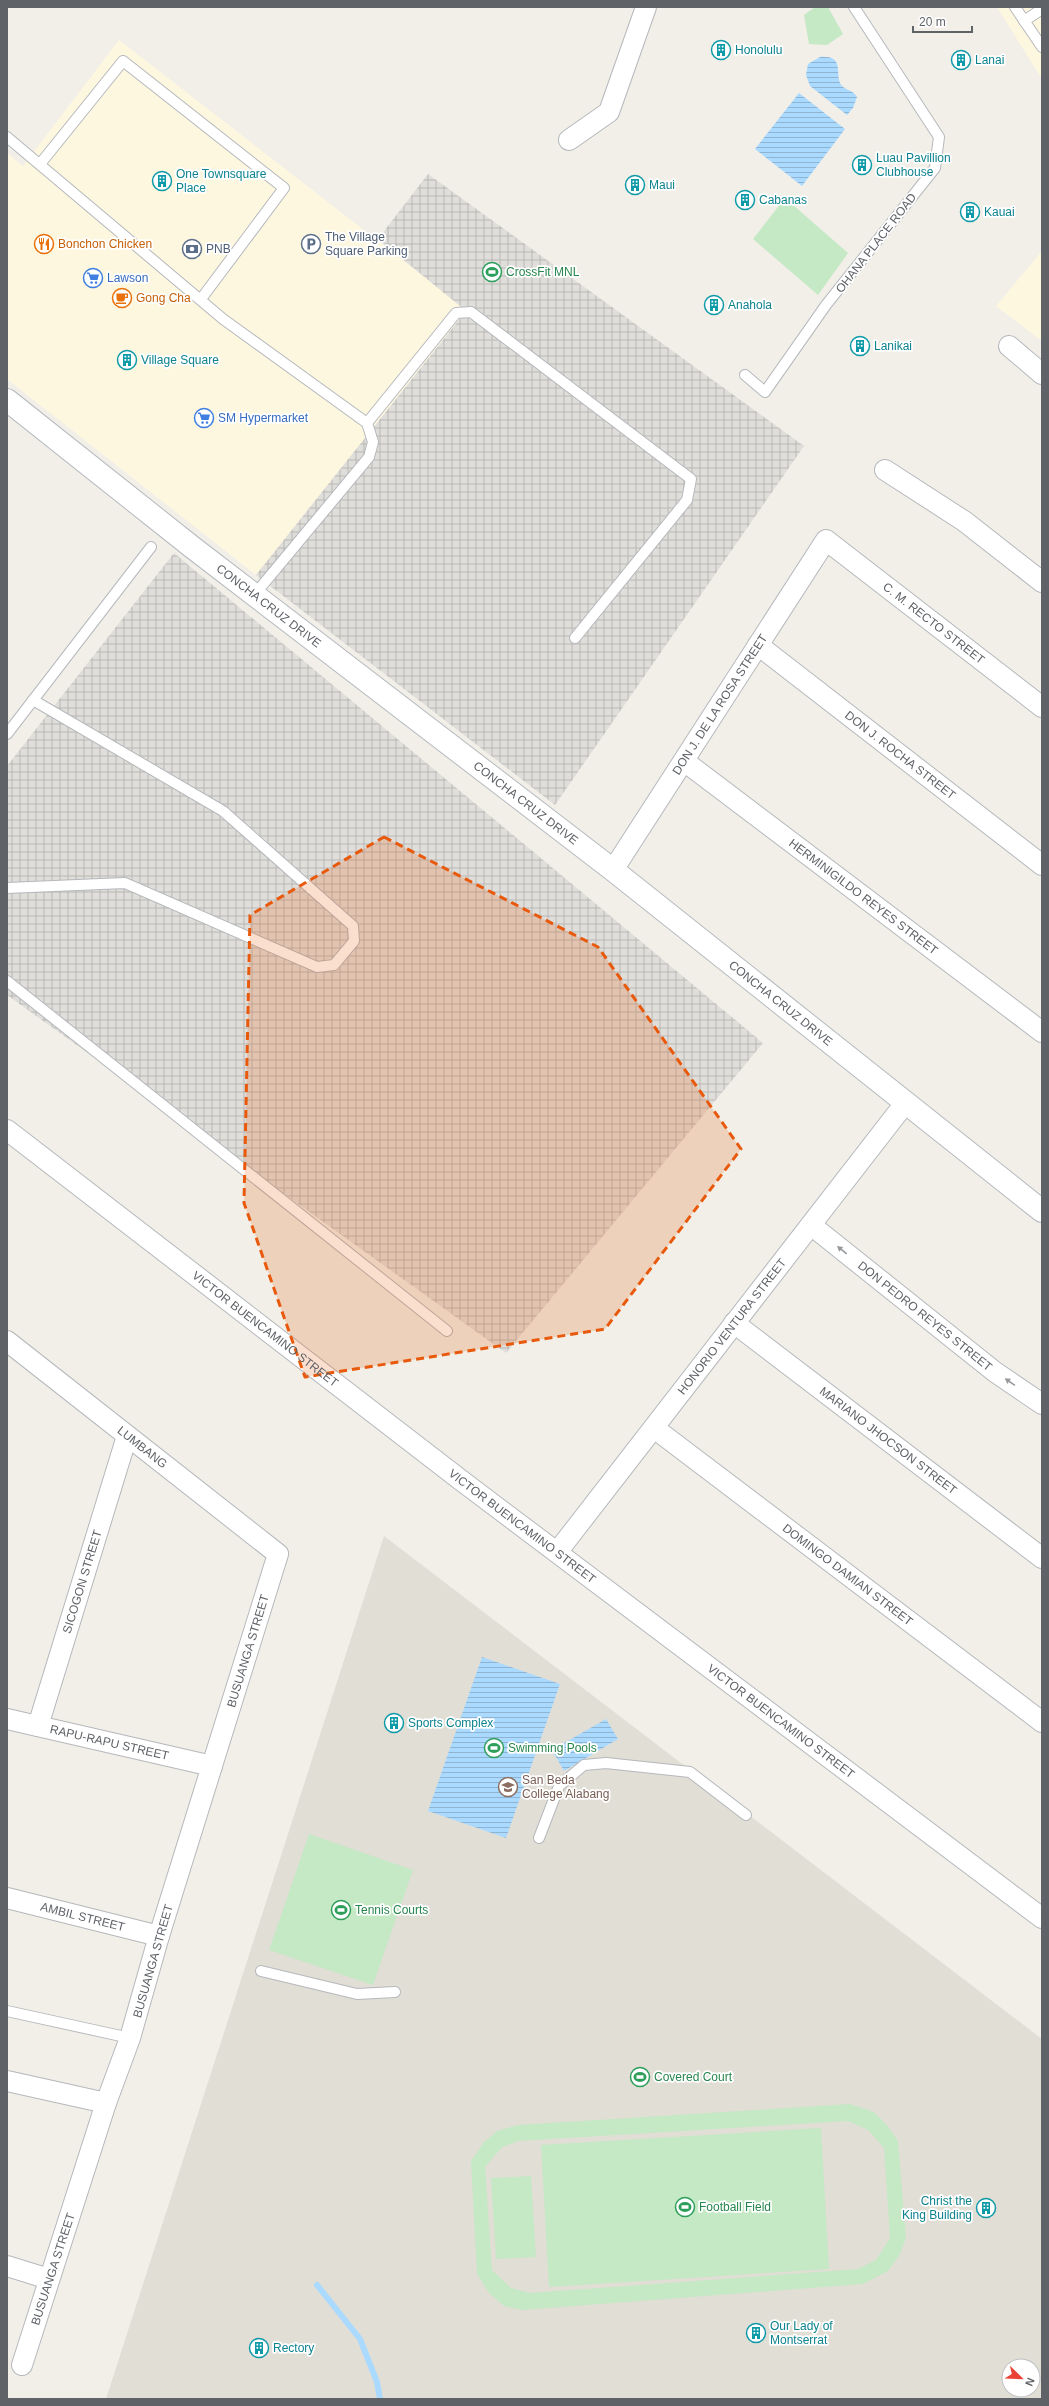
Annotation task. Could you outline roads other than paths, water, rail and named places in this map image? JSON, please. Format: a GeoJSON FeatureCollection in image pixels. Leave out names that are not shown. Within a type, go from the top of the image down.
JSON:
{"type":"FeatureCollection","features":[{"type":"Feature","properties":{"kind":"street"},"geometry":{"type":"LineString","coordinates":[[570,140],[609,112],[646,7]]}},
{"type":"Feature","properties":{"kind":"street"},"geometry":{"type":"LineString","coordinates":[[1009,346],[1042,374]]}},
{"type":"Feature","properties":{"kind":"street","name":"CONCHA CRUZ DRIVE"},"geometry":{"type":"LineString","coordinates":[[7,400],[192,546],[613,870],[756,986],[906,1102],[1042,1211]]}},
{"type":"Feature","properties":{"kind":"street"},"geometry":{"type":"LineString","coordinates":[[885,470],[964,521],[1042,582]]}},
{"type":"Feature","properties":{"kind":"street","name":"DON J. DE LA ROSA STREET"},"geometry":{"type":"LineString","coordinates":[[613,870],[826,540]]}},
{"type":"Feature","properties":{"kind":"street","name":"C. M. RECTO STREET"},"geometry":{"type":"LineString","coordinates":[[826,540],[1042,707]]}},
{"type":"Feature","properties":{"kind":"street","name":"DON J. ROCHA STREET"},"geometry":{"type":"LineString","coordinates":[[758,646],[1042,865]]}},
{"type":"Feature","properties":{"kind":"street","name":"HERMINIGILDO REYES STREET"},"geometry":{"type":"LineString","coordinates":[[684,761],[1042,1032]]}},
{"type":"Feature","properties":{"kind":"street","name":"HONORIO VENTURA STREET"},"geometry":{"type":"LineString","coordinates":[[558,1551],[906,1102]]}},
{"type":"Feature","properties":{"kind":"street","name":"VICTOR BUENCAMINO STREET"},"geometry":{"type":"LineString","coordinates":[[7,1130],[462,1481],[558,1551],[1042,1918]]}},
{"type":"Feature","properties":{"kind":"street","name":"DON PEDRO REYES STREET"},"geometry":{"type":"LineString","coordinates":[[811,1225],[995,1372],[1042,1404]]}},
{"type":"Feature","properties":{"kind":"street","name":"MARIANO JHOCSON STREET"},"geometry":{"type":"LineString","coordinates":[[734,1323],[1042,1558]]}},
{"type":"Feature","properties":{"kind":"street","name":"LUMBANG"},"geometry":{"type":"LineString","coordinates":[[7,1341],[278,1554]]}},
{"type":"Feature","properties":{"kind":"street","name":"DOMINGO DAMIAN STREET"},"geometry":{"type":"LineString","coordinates":[[654,1428],[1042,1722]]}},
{"type":"Feature","properties":{"kind":"street","name":"SICOGON STREET"},"geometry":{"type":"LineString","coordinates":[[38,1726],[127,1436]]}},
{"type":"Feature","properties":{"kind":"street","name":"BUSUANGA STREET"},"geometry":{"type":"LineString","coordinates":[[22,2365],[106,2103],[130,2038],[159,1936],[278,1554]]}},
{"type":"Feature","properties":{"kind":"street","name":"RAPU-RAPU STREET"},"geometry":{"type":"LineString","coordinates":[[7,1719],[212,1766]]}},
{"type":"Feature","properties":{"kind":"street","name":"AMBIL STREET"},"geometry":{"type":"LineString","coordinates":[[7,1898],[159,1936]]}},
{"type":"Feature","properties":{"kind":"street"},"geometry":{"type":"LineString","coordinates":[[7,2081],[106,2103]]}},
{"type":"Feature","properties":{"kind":"street"},"geometry":{"type":"LineString","coordinates":[[7,2266],[49,2279]]}},
{"type":"Feature","properties":{"kind":"lane","name":"OHANA PLACE ROAD"},"geometry":{"type":"LineString","coordinates":[[745,375],[765,392],[826,305],[935,168],[939,137],[854,7]]}},
{"type":"Feature","properties":{"kind":"lane"},"geometry":{"type":"LineString","coordinates":[[1015,7],[1042,47]]}},
{"type":"Feature","properties":{"kind":"lane"},"geometry":{"type":"LineString","coordinates":[[1024,21],[1042,9]]}},
{"type":"Feature","properties":{"kind":"lane"},"geometry":{"type":"LineString","coordinates":[[40,164],[123,62],[284,188],[201,299]]}},
{"type":"Feature","properties":{"kind":"lane"},"geometry":{"type":"LineString","coordinates":[[7,138],[201,299],[225,315],[368,423],[372,442],[368,457],[256,594]]}},
{"type":"Feature","properties":{"kind":"lane"},"geometry":{"type":"LineString","coordinates":[[368,423],[456,313],[471,312],[691,479],[687,500],[575,638]]}},
{"type":"Feature","properties":{"kind":"lane"},"geometry":{"type":"LineString","coordinates":[[7,734],[151,547]]}},
{"type":"Feature","properties":{"kind":"lane"},"geometry":{"type":"LineString","coordinates":[[7,888],[125,884],[317,967],[334,965],[354,941],[354,926],[223,811],[33,700]]}},
{"type":"Feature","properties":{"kind":"lane"},"geometry":{"type":"LineString","coordinates":[[7,981],[447,1331]]}},
{"type":"Feature","properties":{"kind":"lane"},"geometry":{"type":"LineString","coordinates":[[539,1838],[559,1786],[584,1765],[606,1763],[690,1772],[746,1815]]}},
{"type":"Feature","properties":{"kind":"lane"},"geometry":{"type":"LineString","coordinates":[[261,1971],[357,1994],[394,1992]]}},
{"type":"Feature","properties":{"kind":"lane"},"geometry":{"type":"LineString","coordinates":[[7,2011],[130,2038]]}},
{"type":"Feature","properties":{"kind":"water"},"geometry":{"type":"Polygon","coordinates":[[[820,57],[834,59],[838,67],[842,86],[854,93],[857,97],[853,108],[847,115],[810,86],[806,75],[808,64],[820,57]]]}},
{"type":"Feature","properties":{"kind":"water"},"geometry":{"type":"Polygon","coordinates":[[[799,93],[845,129],[802,186],[755,149],[799,93]]]}},
{"type":"Feature","properties":{"kind":"water","name":"Swimming Pools"},"geometry":{"type":"Polygon","coordinates":[[[482,1657],[560,1684],[506,1838],[428,1811],[482,1657]]]}},
{"type":"Feature","properties":{"kind":"water"},"geometry":{"type":"Polygon","coordinates":[[[606,1719],[618,1739],[564,1771],[552,1750],[606,1719]]]}},
{"type":"Feature","properties":{"kind":"waterway"},"geometry":{"type":"LineString","coordinates":[[317,2285],[360,2339],[377,2382],[380,2399]]}},
{"type":"Feature","properties":{"kind":"place","name":"Honolulu"},"geometry":{"type":"Point","coordinates":[721,50]}},
{"type":"Feature","properties":{"kind":"place","name":"Lanai"},"geometry":{"type":"Point","coordinates":[961,60]}},
{"type":"Feature","properties":{"kind":"place","name":"Luau Pavillion Clubhouse"},"geometry":{"type":"Point","coordinates":[862,165]}},
{"type":"Feature","properties":{"kind":"place","name":"One Townsquare Place"},"geometry":{"type":"Point","coordinates":[162,181]}},
{"type":"Feature","properties":{"kind":"place","name":"Maui"},"geometry":{"type":"Point","coordinates":[635,185]}},
{"type":"Feature","properties":{"kind":"place","name":"Cabanas"},"geometry":{"type":"Point","coordinates":[745,200]}},
{"type":"Feature","properties":{"kind":"place","name":"Kauai"},"geometry":{"type":"Point","coordinates":[970,212]}},
{"type":"Feature","properties":{"kind":"place","name":"Bonchon Chicken"},"geometry":{"type":"Point","coordinates":[44,244]}},
{"type":"Feature","properties":{"kind":"place","name":"The Village Square Parking"},"geometry":{"type":"Point","coordinates":[311,244]}},
{"type":"Feature","properties":{"kind":"place","name":"PNB"},"geometry":{"type":"Point","coordinates":[192,249]}},
{"type":"Feature","properties":{"kind":"place","name":"CrossFit MNL"},"geometry":{"type":"Point","coordinates":[492,272]}},
{"type":"Feature","properties":{"kind":"place","name":"Lawson"},"geometry":{"type":"Point","coordinates":[93,278]}},
{"type":"Feature","properties":{"kind":"place","name":"Gong Cha"},"geometry":{"type":"Point","coordinates":[122,298]}},
{"type":"Feature","properties":{"kind":"place","name":"Anahola"},"geometry":{"type":"Point","coordinates":[714,305]}},
{"type":"Feature","properties":{"kind":"place","name":"Lanikai"},"geometry":{"type":"Point","coordinates":[860,346]}},
{"type":"Feature","properties":{"kind":"place","name":"Village Square"},"geometry":{"type":"Point","coordinates":[127,360]}},
{"type":"Feature","properties":{"kind":"place","name":"SM Hypermarket"},"geometry":{"type":"Point","coordinates":[204,418]}},
{"type":"Feature","properties":{"kind":"place","name":"Sports Complex"},"geometry":{"type":"Point","coordinates":[394,1723]}},
{"type":"Feature","properties":{"kind":"place","name":"Swimming Pools"},"geometry":{"type":"Point","coordinates":[494,1748]}},
{"type":"Feature","properties":{"kind":"place","name":"San Beda College Alabang"},"geometry":{"type":"Point","coordinates":[508,1787]}},
{"type":"Feature","properties":{"kind":"place","name":"Tennis Courts"},"geometry":{"type":"Point","coordinates":[341,1910]}},
{"type":"Feature","properties":{"kind":"place","name":"Covered Court"},"geometry":{"type":"Point","coordinates":[640,2077]}},
{"type":"Feature","properties":{"kind":"place","name":"Football Field"},"geometry":{"type":"Point","coordinates":[685,2207]}},
{"type":"Feature","properties":{"kind":"place","name":"Christ the King Building"},"geometry":{"type":"Point","coordinates":[986,2208]}},
{"type":"Feature","properties":{"kind":"place","name":"Our Lady of Montserrat"},"geometry":{"type":"Point","coordinates":[756,2333]}},
{"type":"Feature","properties":{"kind":"place","name":"Rectory"},"geometry":{"type":"Point","coordinates":[259,2348]}}]}
